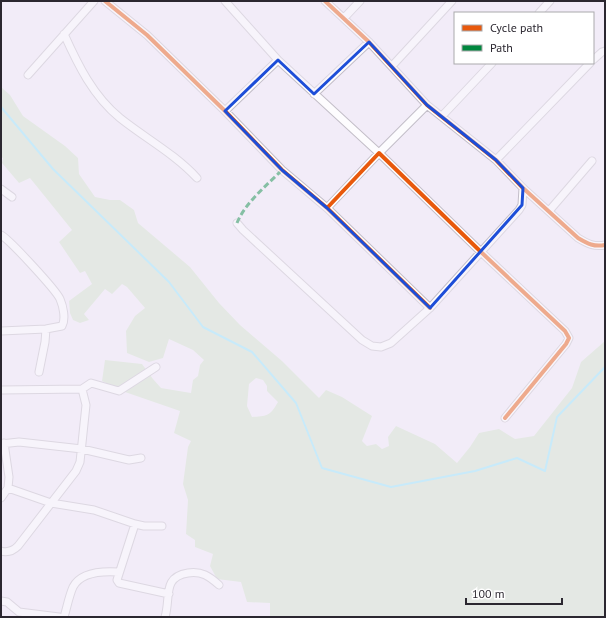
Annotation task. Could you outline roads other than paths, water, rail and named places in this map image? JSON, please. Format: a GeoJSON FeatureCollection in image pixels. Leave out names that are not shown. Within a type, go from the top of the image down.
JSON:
{"type":"FeatureCollection","features":[{"type":"Feature","properties":{"kind":"street"},"geometry":{"type":"LineString","coordinates":[[28,75],[94,1]]}},
{"type":"Feature","properties":{"kind":"street"},"geometry":{"type":"LineString","coordinates":[[105,1],[147,35],[225,111],[282,170],[327,208],[430,308]]}},
{"type":"Feature","properties":{"kind":"street"},"geometry":{"type":"LineString","coordinates":[[225,1],[278,60],[565,331],[569,338],[566,344],[505,418]]}},
{"type":"Feature","properties":{"kind":"street"},"geometry":{"type":"LineString","coordinates":[[325,1],[369,42],[427,105],[496,160],[523,188],[578,238],[597,247],[605,244]]}},
{"type":"Feature","properties":{"kind":"street"},"geometry":{"type":"LineString","coordinates":[[344,18],[360,1]]}},
{"type":"Feature","properties":{"kind":"street"},"geometry":{"type":"LineString","coordinates":[[392,66],[452,1]]}},
{"type":"Feature","properties":{"kind":"street"},"geometry":{"type":"LineString","coordinates":[[540,12],[550,1]]}},
{"type":"Feature","properties":{"kind":"street"},"geometry":{"type":"LineString","coordinates":[[64,34],[76,62],[95,92],[118,117],[182,163],[197,178]]}},
{"type":"Feature","properties":{"kind":"street"},"geometry":{"type":"LineString","coordinates":[[314,94],[369,42]]}},
{"type":"Feature","properties":{"kind":"street"},"geometry":{"type":"LineString","coordinates":[[594,59],[605,51]]}},
{"type":"Feature","properties":{"kind":"street"},"geometry":{"type":"LineString","coordinates":[[225,111],[278,60]]}},
{"type":"Feature","properties":{"kind":"street"},"geometry":{"type":"LineString","coordinates":[[442,116],[491,64]]}},
{"type":"Feature","properties":{"kind":"street"},"geometry":{"type":"LineString","coordinates":[[496,160],[589,64]]}},
{"type":"Feature","properties":{"kind":"street"},"geometry":{"type":"LineString","coordinates":[[327,208],[427,105]]}},
{"type":"Feature","properties":{"kind":"street"},"geometry":{"type":"LineString","coordinates":[[548,211],[592,161]]}},
{"type":"Feature","properties":{"kind":"street"},"geometry":{"type":"LineString","coordinates":[[237,223],[362,340],[372,346],[381,347],[391,343],[430,308],[481,252],[522,205],[523,188]]}},
{"type":"Feature","properties":{"kind":"street"},"geometry":{"type":"LineString","coordinates":[[1,189],[12,197]]}},
{"type":"Feature","properties":{"kind":"street"},"geometry":{"type":"LineString","coordinates":[[1,235],[43,278],[60,298],[64,315],[64,322],[62,326],[46,329],[1,330]]}},
{"type":"Feature","properties":{"kind":"street"},"geometry":{"type":"LineString","coordinates":[[40,372],[46,329]]}},
{"type":"Feature","properties":{"kind":"street"},"geometry":{"type":"LineString","coordinates":[[1,390],[82,389],[91,383],[119,391],[156,367]]}},
{"type":"Feature","properties":{"kind":"street"},"geometry":{"type":"LineString","coordinates":[[1,551],[13,551],[76,471],[80,462],[82,449],[86,405],[82,389]]}},
{"type":"Feature","properties":{"kind":"street"},"geometry":{"type":"LineString","coordinates":[[1,498],[8,488],[9,477],[2,444],[19,442],[82,449],[129,460],[141,458]]}},
{"type":"Feature","properties":{"kind":"street"},"geometry":{"type":"LineString","coordinates":[[8,488],[51,503],[94,510],[134,524],[144,526],[162,526]]}},
{"type":"Feature","properties":{"kind":"street"},"geometry":{"type":"LineString","coordinates":[[134,524],[117,580],[119,583],[169,594]]}},
{"type":"Feature","properties":{"kind":"street"},"geometry":{"type":"LineString","coordinates":[[64,617],[76,583],[84,577],[97,572],[119,572]]}},
{"type":"Feature","properties":{"kind":"street"},"geometry":{"type":"LineString","coordinates":[[165,617],[170,585],[174,577],[180,574],[197,572],[204,573],[219,585]]}},
{"type":"Feature","properties":{"kind":"street"},"geometry":{"type":"LineString","coordinates":[[1,601],[7,602],[19,612],[59,617]]}},
{"type":"Feature","properties":{"kind":"waterway"},"geometry":{"type":"LineString","coordinates":[[1,107],[53,169],[169,282],[203,327],[252,352],[296,403],[322,468],[391,487],[475,471],[517,458],[545,471],[557,417],[605,367]]}}]}
